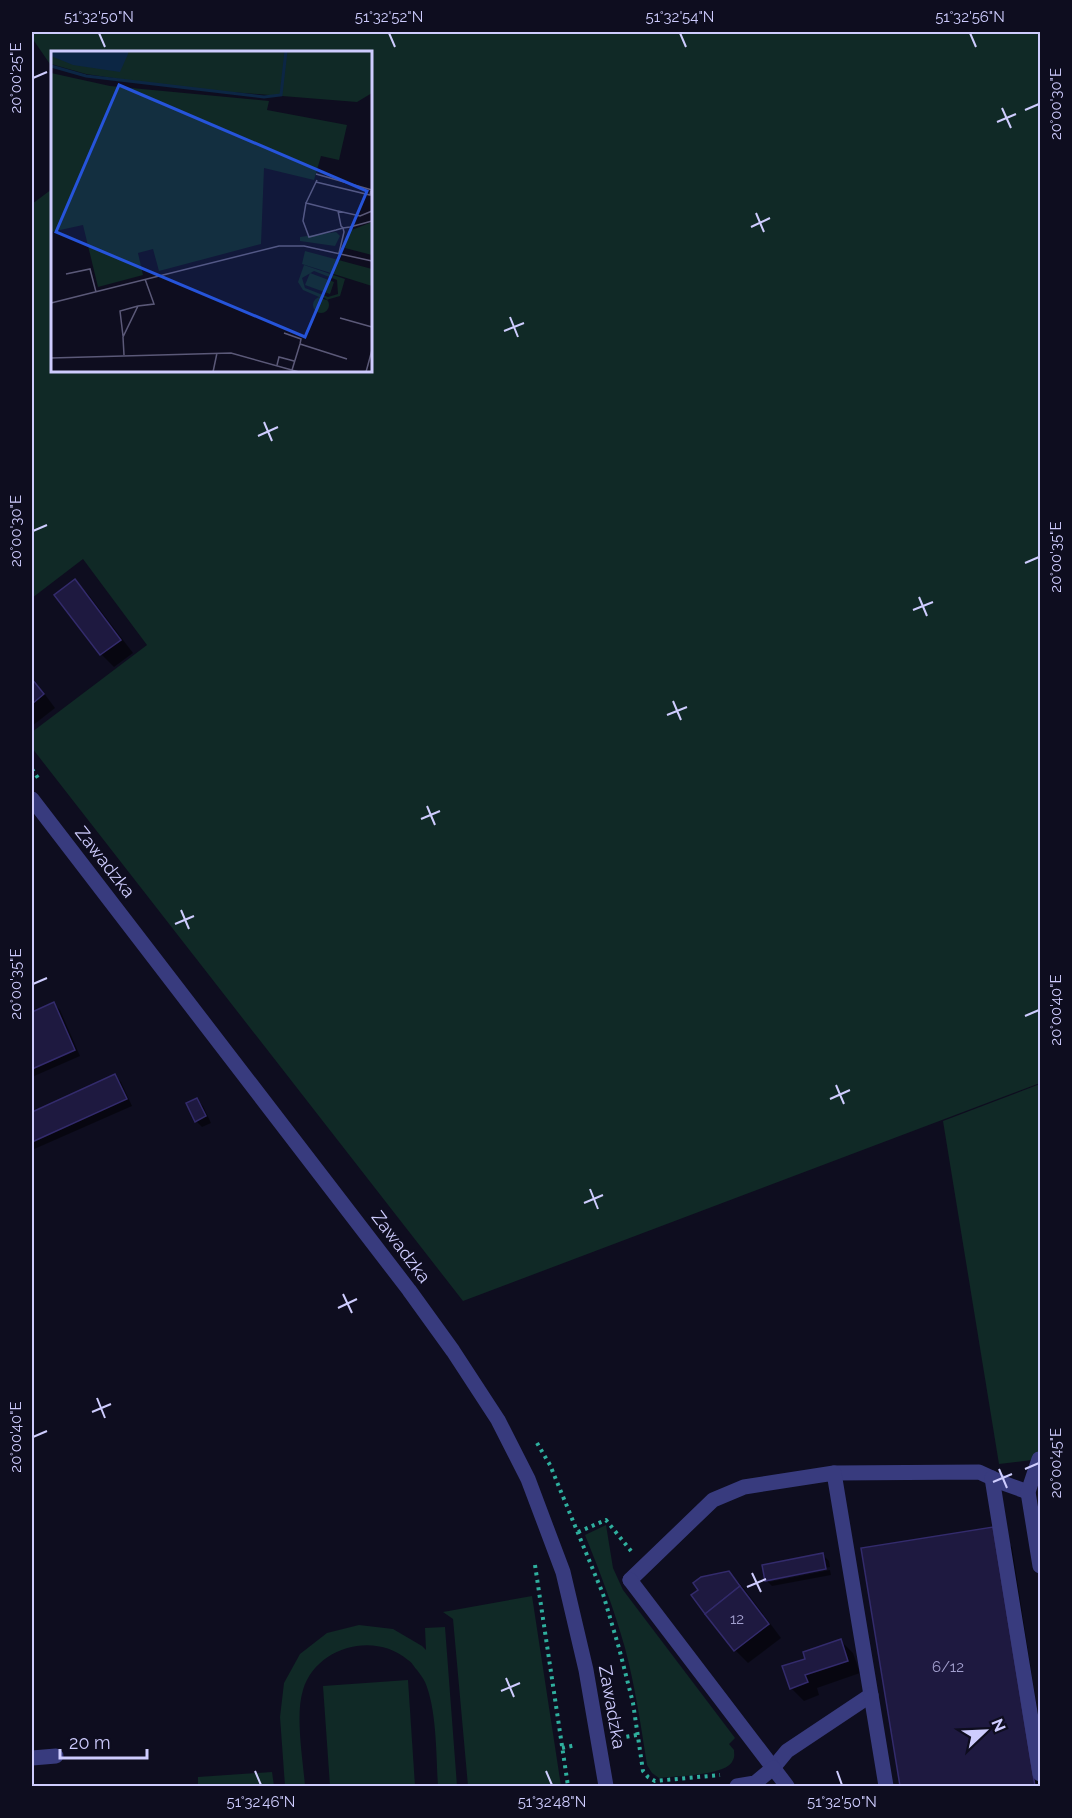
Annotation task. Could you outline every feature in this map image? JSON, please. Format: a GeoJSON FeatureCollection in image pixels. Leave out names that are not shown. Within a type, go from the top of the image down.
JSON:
{"type":"FeatureCollection","features":[{"type":"Feature","properties":{"kind":"street","name":"Zawadzka"},"geometry":{"type":"LineString","coordinates":[[32,799],[409,1290],[453,1351],[498,1420],[528,1479],[563,1572],[586,1670],[606,1786]]}},
{"type":"Feature","properties":{"kind":"street"},"geometry":{"type":"LineString","coordinates":[[1039,1459],[1029,1492],[1041,1566]]}},
{"type":"Feature","properties":{"kind":"street"},"geometry":{"type":"LineString","coordinates":[[787,1786],[630,1580],[712,1500],[744,1487],[834,1473],[980,1472],[1029,1492]]}},
{"type":"Feature","properties":{"kind":"street"},"geometry":{"type":"LineString","coordinates":[[834,1473],[886,1786]]}},
{"type":"Feature","properties":{"kind":"street"},"geometry":{"type":"LineString","coordinates":[[992,1478],[1041,1774]]}},
{"type":"Feature","properties":{"kind":"street"},"geometry":{"type":"LineString","coordinates":[[737,1786],[755,1783],[773,1768],[787,1751],[871,1695]]}},
{"type":"Feature","properties":{"kind":"street"},"geometry":{"type":"LineString","coordinates":[[32,1758],[56,1756]]}},
{"type":"Feature","properties":{"kind":"path"},"geometry":{"type":"LineString","coordinates":[[578,1532],[606,1520]]}},
{"type":"Feature","properties":{"kind":"path"},"geometry":{"type":"LineString","coordinates":[[535,1564],[568,1786]]}},
{"type":"Feature","properties":{"kind":"green space"},"geometry":{"type":"Polygon","coordinates":[[[32,32],[1040,32],[1040,1083],[463,1301],[32,748],[32,732],[147,645],[83,559],[32,598],[32,204],[51,190],[51,372],[372,372],[372,51],[51,51],[51,66],[32,38],[32,32]]]}},
{"type":"Feature","properties":{"kind":"green space"},"geometry":{"type":"Polygon","coordinates":[[[1040,1084],[1040,1459],[999,1464],[943,1121],[1040,1084]]]}},
{"type":"Feature","properties":{"kind":"green space"},"geometry":{"type":"Polygon","coordinates":[[[606,1525],[613,1568],[623,1590],[735,1738],[729,1744],[734,1750],[734,1759],[721,1769],[700,1774],[659,1778],[647,1765],[635,1691],[625,1648],[585,1535],[606,1525]]]}},
{"type":"Feature","properties":{"kind":"green space"},"geometry":{"type":"Polygon","coordinates":[[[532,1596],[561,1786],[468,1786],[453,1619],[443,1612],[532,1596]]]}},
{"type":"Feature","properties":{"kind":"green space"},"geometry":{"type":"Polygon","coordinates":[[[359,1625],[393,1629],[426,1650],[425,1628],[445,1627],[457,1786],[438,1786],[434,1719],[425,1682],[411,1662],[394,1651],[379,1646],[363,1645],[333,1654],[320,1663],[310,1675],[303,1690],[300,1712],[305,1786],[285,1786],[280,1717],[284,1683],[300,1654],[327,1633],[359,1625]]]}},
{"type":"Feature","properties":{"kind":"green space"},"geometry":{"type":"Polygon","coordinates":[[[408,1680],[415,1786],[330,1786],[323,1686],[408,1680]]]}},
{"type":"Feature","properties":{"kind":"green space"},"geometry":{"type":"Polygon","coordinates":[[[272,1772],[274,1786],[198,1786],[198,1777],[272,1772]]]}},
{"type":"Feature","properties":{"kind":"building"},"geometry":{"type":"Polygon","coordinates":[[[75,579],[121,640],[100,655],[54,595],[75,579]]]}},
{"type":"Feature","properties":{"kind":"building"},"geometry":{"type":"Polygon","coordinates":[[[32,679],[44,694],[32,704],[32,679]]]}},
{"type":"Feature","properties":{"kind":"building"},"geometry":{"type":"Polygon","coordinates":[[[54,1002],[75,1050],[32,1069],[32,1012],[54,1002]]]}},
{"type":"Feature","properties":{"kind":"building"},"geometry":{"type":"Polygon","coordinates":[[[115,1074],[127,1099],[32,1142],[32,1112],[115,1074]]]}},
{"type":"Feature","properties":{"kind":"building"},"geometry":{"type":"Polygon","coordinates":[[[197,1098],[206,1116],[195,1122],[186,1103],[197,1098]]]}},
{"type":"Feature","properties":{"kind":"building"},"geometry":{"type":"Polygon","coordinates":[[[993,1527],[1035,1786],[900,1786],[861,1548],[993,1527]]]}},
{"type":"Feature","properties":{"kind":"building"},"geometry":{"type":"Polygon","coordinates":[[[823,1553],[826,1569],[765,1581],[762,1565],[823,1553]]]}},
{"type":"Feature","properties":{"kind":"building"},"geometry":{"type":"Polygon","coordinates":[[[729,1571],[740,1586],[705,1614],[691,1595],[698,1590],[693,1583],[701,1577],[729,1571]]]}},
{"type":"Feature","properties":{"kind":"building"},"geometry":{"type":"Polygon","coordinates":[[[740,1586],[769,1624],[734,1651],[705,1614],[740,1586]]]}},
{"type":"Feature","properties":{"kind":"building"},"geometry":{"type":"Polygon","coordinates":[[[841,1639],[848,1661],[805,1675],[808,1682],[790,1689],[782,1666],[805,1659],[803,1652],[841,1639]]]}}]}
